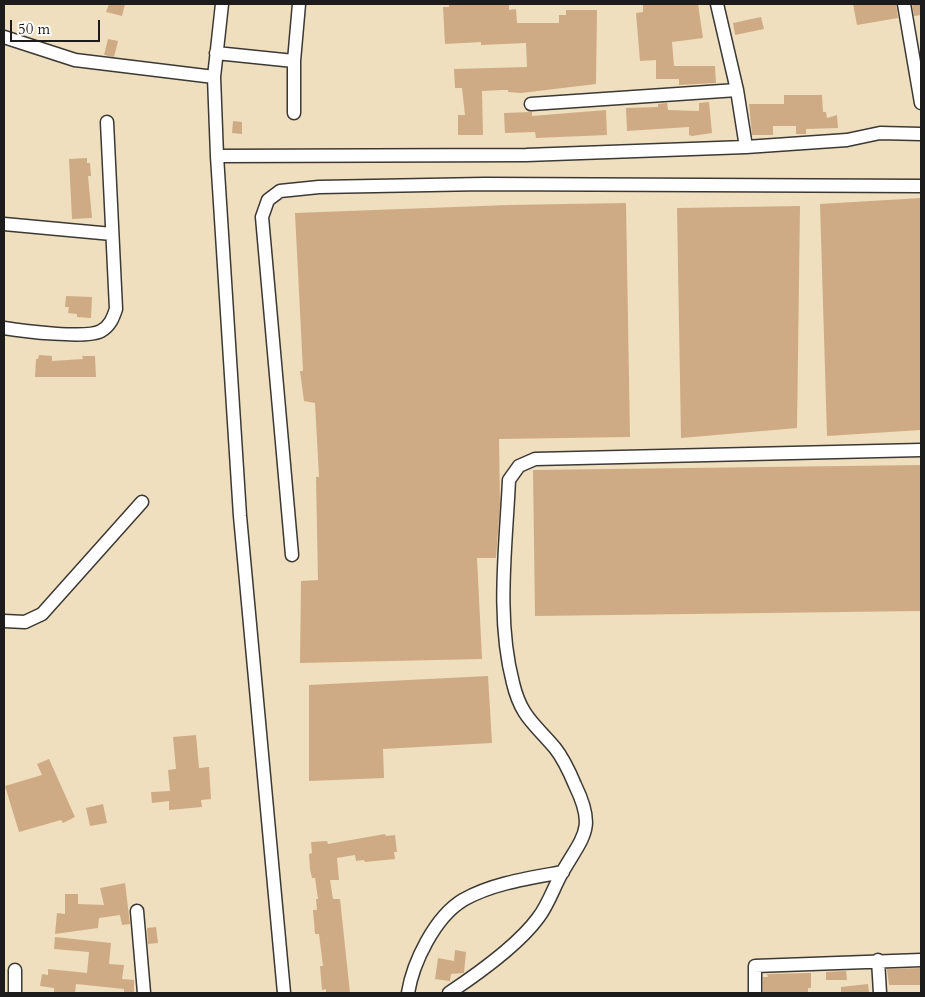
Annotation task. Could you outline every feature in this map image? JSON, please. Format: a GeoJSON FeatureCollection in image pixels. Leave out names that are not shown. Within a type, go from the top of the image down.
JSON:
{"type":"FeatureCollection","features":[{"type":"Feature","properties":{"kind":"street"},"geometry":{"type":"LineString","coordinates":[[222,4],[214,77],[240,516],[284,993]]}},
{"type":"Feature","properties":{"kind":"street"},"geometry":{"type":"LineString","coordinates":[[294,113],[294,61],[299,4]]}},
{"type":"Feature","properties":{"kind":"street"},"geometry":{"type":"LineString","coordinates":[[717,4],[737,90],[746,147]]}},
{"type":"Feature","properties":{"kind":"street"},"geometry":{"type":"LineString","coordinates":[[904,4],[921,103]]}},
{"type":"Feature","properties":{"kind":"street"},"geometry":{"type":"LineString","coordinates":[[4,36],[75,60],[214,77]]}},
{"type":"Feature","properties":{"kind":"street"},"geometry":{"type":"LineString","coordinates":[[216,53],[294,61]]}},
{"type":"Feature","properties":{"kind":"street"},"geometry":{"type":"LineString","coordinates":[[531,104],[737,90]]}},
{"type":"Feature","properties":{"kind":"street"},"geometry":{"type":"LineString","coordinates":[[4,328],[76,334],[100,332],[111,323],[116,309],[107,122]]}},
{"type":"Feature","properties":{"kind":"street"},"geometry":{"type":"LineString","coordinates":[[218,156],[526,155],[746,147],[847,140],[880,133],[921,134]]}},
{"type":"Feature","properties":{"kind":"street"},"geometry":{"type":"LineString","coordinates":[[292,555],[262,217],[268,200],[280,191],[319,187],[484,184],[921,186]]}},
{"type":"Feature","properties":{"kind":"street"},"geometry":{"type":"LineString","coordinates":[[4,224],[112,234]]}},
{"type":"Feature","properties":{"kind":"street"},"geometry":{"type":"LineString","coordinates":[[449,993],[505,951],[538,918],[584,838],[586,812],[576,785],[557,750],[525,716],[513,685],[506,649],[504,611],[509,480],[519,466],[535,459],[921,450]]}},
{"type":"Feature","properties":{"kind":"street"},"geometry":{"type":"LineString","coordinates":[[4,621],[25,622],[42,614],[142,502]]}},
{"type":"Feature","properties":{"kind":"street"},"geometry":{"type":"LineString","coordinates":[[408,993],[410,979],[430,932],[463,900],[509,882],[563,872]]}},
{"type":"Feature","properties":{"kind":"street"},"geometry":{"type":"LineString","coordinates":[[137,911],[144,993]]}},
{"type":"Feature","properties":{"kind":"street"},"geometry":{"type":"LineString","coordinates":[[755,993],[755,966],[878,960],[921,960]]}},
{"type":"Feature","properties":{"kind":"street"},"geometry":{"type":"LineString","coordinates":[[878,960],[880,993]]}},
{"type":"Feature","properties":{"kind":"street"},"geometry":{"type":"LineString","coordinates":[[14,970],[15,993]]}},
{"type":"Feature","properties":{"kind":"building"},"geometry":{"type":"Polygon","coordinates":[[[109,4],[125,4],[122,16],[106,12],[109,4]]]}},
{"type":"Feature","properties":{"kind":"building"},"geometry":{"type":"Polygon","coordinates":[[[449,4],[509,4],[509,10],[516,9],[517,23],[559,23],[559,15],[566,15],[566,10],[597,10],[596,84],[521,93],[508,92],[508,90],[482,91],[483,135],[458,135],[458,115],[465,115],[462,88],[455,88],[454,69],[527,67],[526,43],[481,45],[481,42],[445,44],[443,7],[449,7],[449,4]]]}},
{"type":"Feature","properties":{"kind":"building"},"geometry":{"type":"Polygon","coordinates":[[[643,4],[698,4],[703,38],[672,42],[674,66],[715,66],[716,83],[679,85],[679,79],[656,79],[656,60],[640,61],[636,13],[643,12],[643,4]]]}},
{"type":"Feature","properties":{"kind":"building"},"geometry":{"type":"Polygon","coordinates":[[[853,4],[896,4],[898,18],[857,25],[853,4]]]}},
{"type":"Feature","properties":{"kind":"building"},"geometry":{"type":"Polygon","coordinates":[[[912,4],[921,4],[921,15],[914,16],[912,4]]]}},
{"type":"Feature","properties":{"kind":"building"},"geometry":{"type":"Polygon","coordinates":[[[761,17],[764,29],[735,35],[733,23],[761,17]]]}},
{"type":"Feature","properties":{"kind":"building"},"geometry":{"type":"Polygon","coordinates":[[[108,39],[118,41],[114,57],[104,55],[108,39]]]}},
{"type":"Feature","properties":{"kind":"building"},"geometry":{"type":"Polygon","coordinates":[[[784,95],[822,95],[823,112],[826,112],[827,118],[837,115],[838,128],[806,129],[806,134],[796,134],[796,126],[773,126],[773,135],[752,135],[749,104],[784,104],[784,95]]]}},
{"type":"Feature","properties":{"kind":"building"},"geometry":{"type":"Polygon","coordinates":[[[709,102],[712,133],[692,136],[689,135],[689,127],[627,131],[626,108],[658,107],[658,104],[667,103],[668,110],[699,111],[699,103],[709,102]]]}},
{"type":"Feature","properties":{"kind":"building"},"geometry":{"type":"Polygon","coordinates":[[[606,110],[607,135],[536,138],[535,132],[505,133],[504,113],[532,112],[532,116],[606,110]]]}},
{"type":"Feature","properties":{"kind":"building"},"geometry":{"type":"Polygon","coordinates":[[[233,121],[242,122],[242,134],[232,133],[233,121]]]}},
{"type":"Feature","properties":{"kind":"building"},"geometry":{"type":"Polygon","coordinates":[[[87,158],[87,163],[90,163],[91,176],[88,176],[92,218],[72,219],[69,159],[87,158]]]}},
{"type":"Feature","properties":{"kind":"building"},"geometry":{"type":"Polygon","coordinates":[[[921,198],[921,430],[827,436],[820,204],[921,198]]]}},
{"type":"Feature","properties":{"kind":"building"},"geometry":{"type":"Polygon","coordinates":[[[626,203],[630,437],[499,439],[500,504],[496,558],[477,558],[482,659],[300,663],[301,581],[318,580],[316,477],[319,477],[315,403],[304,401],[300,371],[303,371],[295,213],[508,205],[626,203]]]}},
{"type":"Feature","properties":{"kind":"building"},"geometry":{"type":"Polygon","coordinates":[[[800,206],[797,428],[681,438],[677,208],[800,206]]]}},
{"type":"Feature","properties":{"kind":"building"},"geometry":{"type":"Polygon","coordinates":[[[66,296],[92,297],[91,318],[77,317],[77,314],[68,313],[69,307],[65,307],[66,296]]]}},
{"type":"Feature","properties":{"kind":"building"},"geometry":{"type":"Polygon","coordinates":[[[39,355],[52,356],[52,361],[83,359],[82,356],[95,356],[96,377],[35,377],[36,359],[38,359],[39,355]]]}},
{"type":"Feature","properties":{"kind":"building"},"geometry":{"type":"Polygon","coordinates":[[[921,465],[921,611],[535,616],[533,470],[921,465]]]}},
{"type":"Feature","properties":{"kind":"building"},"geometry":{"type":"Polygon","coordinates":[[[488,676],[492,743],[383,749],[384,778],[309,781],[309,685],[488,676]]]}},
{"type":"Feature","properties":{"kind":"building"},"geometry":{"type":"Polygon","coordinates":[[[196,735],[199,768],[209,767],[211,799],[201,800],[202,807],[169,810],[169,801],[152,803],[151,792],[170,791],[168,770],[176,769],[173,737],[196,735]]]}},
{"type":"Feature","properties":{"kind":"building"},"geometry":{"type":"Polygon","coordinates":[[[49,759],[75,817],[63,823],[61,820],[19,832],[5,786],[42,775],[37,764],[49,759]]]}},
{"type":"Feature","properties":{"kind":"building"},"geometry":{"type":"Polygon","coordinates":[[[103,804],[107,823],[90,826],[86,808],[103,804]]]}},
{"type":"Feature","properties":{"kind":"building"},"geometry":{"type":"Polygon","coordinates":[[[385,834],[386,836],[395,835],[397,852],[394,852],[395,859],[365,862],[364,860],[356,861],[355,855],[337,858],[339,880],[330,880],[333,899],[340,899],[350,993],[326,993],[326,989],[322,990],[320,966],[323,966],[319,934],[315,934],[313,910],[317,910],[316,899],[318,899],[315,878],[312,878],[310,869],[309,854],[312,853],[311,842],[327,841],[328,844],[385,834]]]}},
{"type":"Feature","properties":{"kind":"building"},"geometry":{"type":"Polygon","coordinates":[[[125,883],[130,924],[122,925],[120,915],[99,918],[98,928],[55,934],[57,913],[65,914],[65,894],[78,894],[78,904],[104,905],[100,888],[125,883]]]}},
{"type":"Feature","properties":{"kind":"building"},"geometry":{"type":"Polygon","coordinates":[[[156,927],[158,943],[148,944],[147,928],[156,927]]]}},
{"type":"Feature","properties":{"kind":"building"},"geometry":{"type":"Polygon","coordinates":[[[55,937],[111,943],[109,964],[124,965],[122,979],[134,980],[134,993],[124,993],[124,989],[76,984],[75,993],[54,993],[54,988],[40,986],[42,974],[48,975],[48,969],[87,973],[89,952],[54,949],[55,937]]]}},
{"type":"Feature","properties":{"kind":"building"},"geometry":{"type":"Polygon","coordinates":[[[455,950],[466,952],[464,973],[451,974],[450,981],[435,979],[438,958],[454,961],[455,950]]]}},
{"type":"Feature","properties":{"kind":"building"},"geometry":{"type":"Polygon","coordinates":[[[921,968],[921,985],[889,985],[887,969],[921,968]]]}},
{"type":"Feature","properties":{"kind":"building"},"geometry":{"type":"Polygon","coordinates":[[[846,971],[847,980],[826,980],[826,972],[846,971]]]}},
{"type":"Feature","properties":{"kind":"building"},"geometry":{"type":"Polygon","coordinates":[[[811,973],[811,988],[808,988],[808,993],[763,993],[763,977],[768,977],[767,974],[811,973]]]}},
{"type":"Feature","properties":{"kind":"building"},"geometry":{"type":"Polygon","coordinates":[[[868,984],[869,993],[841,993],[841,987],[868,984]]]}}]}
